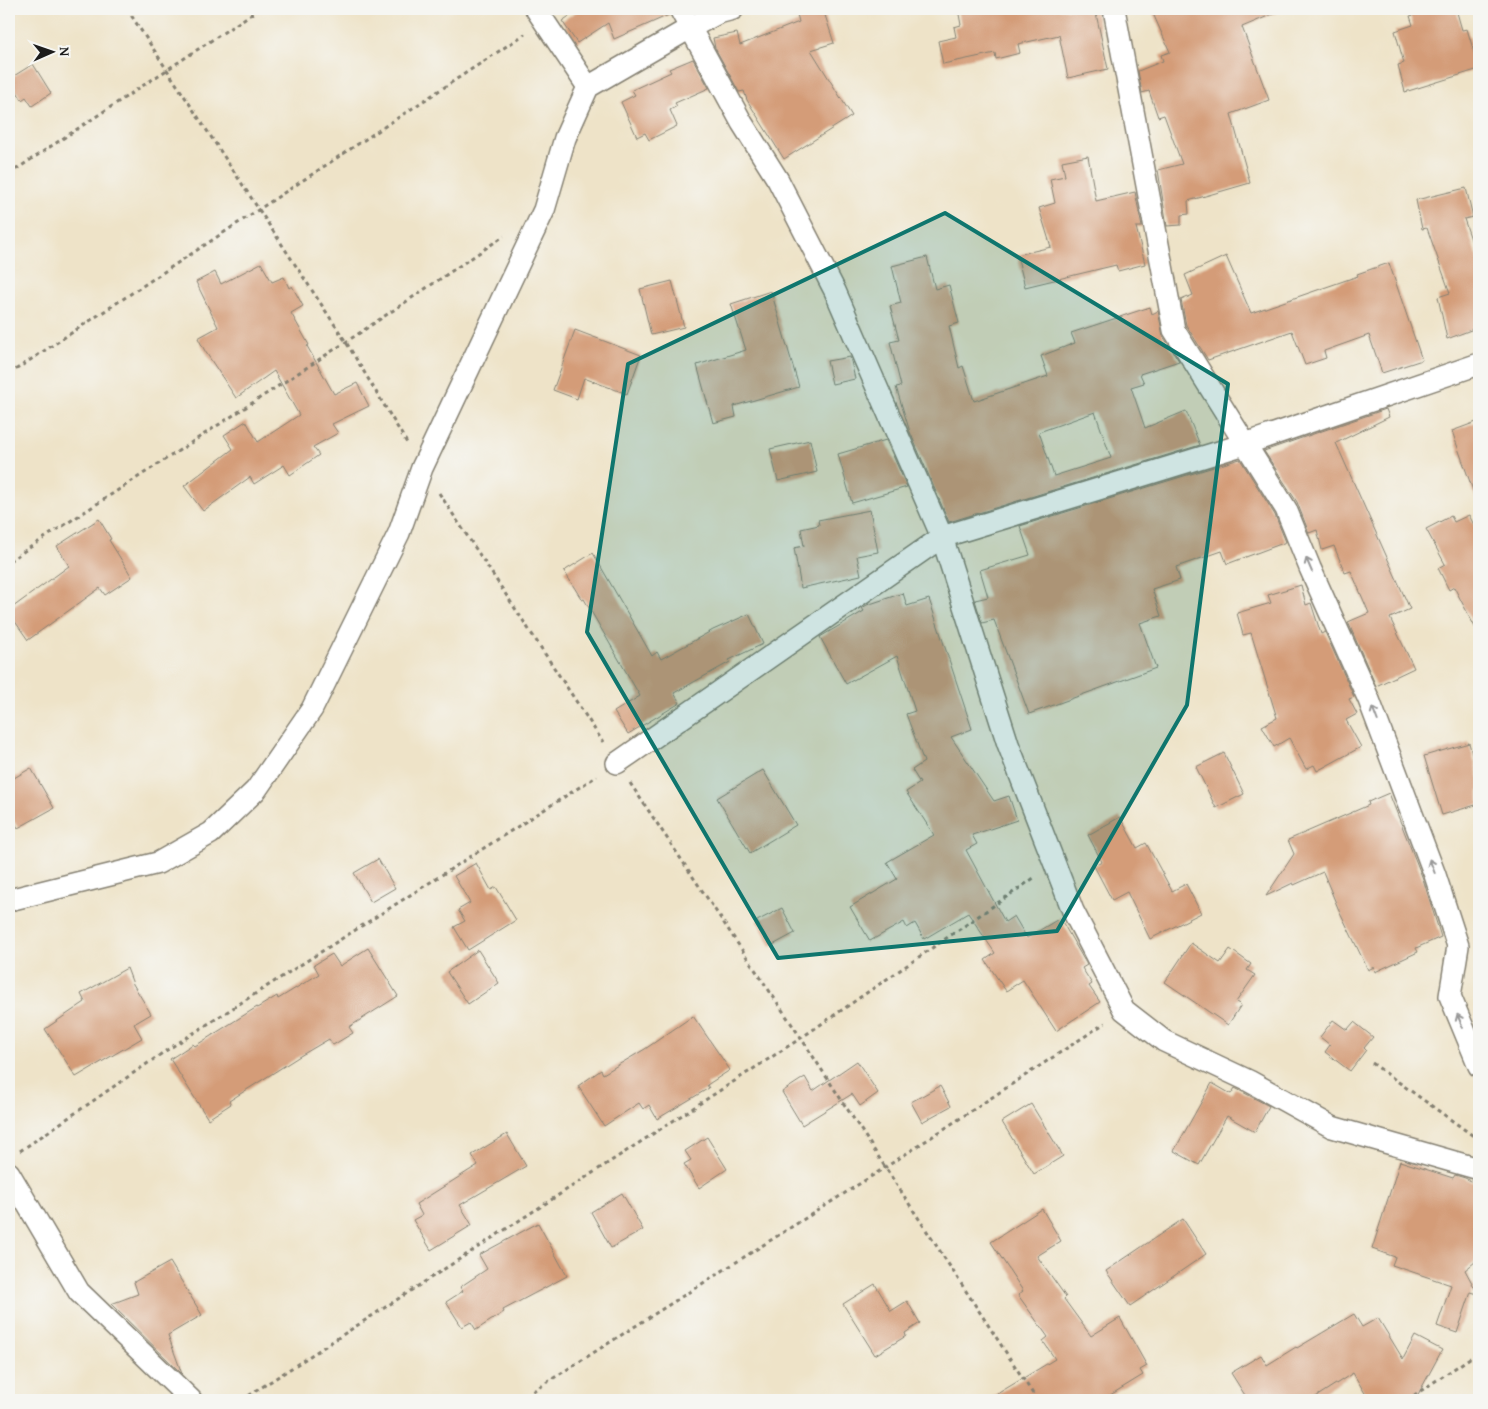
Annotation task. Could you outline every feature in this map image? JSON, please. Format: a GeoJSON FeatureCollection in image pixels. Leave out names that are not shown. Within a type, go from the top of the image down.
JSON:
{"type":"FeatureCollection","features":[{"type":"Feature","properties":{"kind":"street"},"geometry":{"type":"LineString","coordinates":[[680,9],[742,123],[778,180],[835,292],[942,537],[1008,744],[1073,911],[1124,1010],[1164,1041],[1249,1081],[1332,1127],[1479,1169]]}},
{"type":"Feature","properties":{"kind":"street"},"geometry":{"type":"LineString","coordinates":[[9,900],[158,863],[211,833],[256,790],[312,709],[399,533],[422,468],[544,210],[565,138],[588,87],[690,28],[718,13],[733,9]]}},
{"type":"Feature","properties":{"kind":"street"},"geometry":{"type":"LineString","coordinates":[[1114,9],[1174,330],[1286,509],[1310,568],[1370,700],[1436,875],[1458,946],[1450,996],[1479,1066]]}},
{"type":"Feature","properties":{"kind":"street"},"geometry":{"type":"LineString","coordinates":[[540,15],[588,87]]}},
{"type":"Feature","properties":{"kind":"street"},"geometry":{"type":"LineString","coordinates":[[617,763],[942,537],[1245,444],[1479,364]]}},
{"type":"Feature","properties":{"kind":"street"},"geometry":{"type":"LineString","coordinates":[[9,1173],[79,1292],[192,1400]]}},
{"type":"Feature","properties":{"kind":"path"},"geometry":{"type":"LineString","coordinates":[[127,9],[346,342],[422,468],[801,1038],[1037,1400]]}},
{"type":"Feature","properties":{"kind":"path"},"geometry":{"type":"LineString","coordinates":[[9,174],[259,9]]}},
{"type":"Feature","properties":{"kind":"path"},"geometry":{"type":"LineString","coordinates":[[9,374],[259,208],[540,15]]}},
{"type":"Feature","properties":{"kind":"path"},"geometry":{"type":"LineString","coordinates":[[9,560],[346,342],[511,232]]}},
{"type":"Feature","properties":{"kind":"path"},"geometry":{"type":"LineString","coordinates":[[17,1153],[167,1050],[617,763]]}},
{"type":"Feature","properties":{"kind":"path"},"geometry":{"type":"LineString","coordinates":[[242,1400],[801,1038],[1055,863]]}},
{"type":"Feature","properties":{"kind":"path"},"geometry":{"type":"LineString","coordinates":[[519,1400],[886,1167],[1124,1010]]}},
{"type":"Feature","properties":{"kind":"path"},"geometry":{"type":"LineString","coordinates":[[1372,1063],[1479,1140]]}},
{"type":"Feature","properties":{"kind":"path"},"geometry":{"type":"LineString","coordinates":[[1407,1400],[1479,1352]]}},
{"type":"Feature","properties":{"kind":"highlighted area"},"geometry":{"type":"Polygon","coordinates":[[[945,213],[1228,384],[1187,705],[1057,931],[778,958],[587,632],[628,364],[945,213]]]}},
{"type":"Feature","properties":{"kind":"building"},"geometry":{"type":"Polygon","coordinates":[[[580,9],[668,9],[669,15],[614,39],[608,23],[577,43],[562,21],[580,9]]]}},
{"type":"Feature","properties":{"kind":"building"},"geometry":{"type":"Polygon","coordinates":[[[813,9],[823,9],[834,43],[811,50],[852,116],[784,159],[747,100],[744,91],[739,92],[715,48],[713,38],[737,33],[740,45],[799,22],[797,14],[813,9]]]}},
{"type":"Feature","properties":{"kind":"building"},"geometry":{"type":"Polygon","coordinates":[[[958,9],[1095,9],[1108,69],[1068,78],[1059,35],[1018,44],[1020,53],[996,59],[995,53],[943,64],[938,41],[956,37],[954,27],[961,25],[958,9]]]}},
{"type":"Feature","properties":{"kind":"building"},"geometry":{"type":"Polygon","coordinates":[[[1151,9],[1285,9],[1242,27],[1269,100],[1231,114],[1250,183],[1188,201],[1189,214],[1181,215],[1181,225],[1167,226],[1158,170],[1182,164],[1164,115],[1158,117],[1149,91],[1142,93],[1138,71],[1163,61],[1161,55],[1170,52],[1151,9]]]}},
{"type":"Feature","properties":{"kind":"building"},"geometry":{"type":"Polygon","coordinates":[[[1434,9],[1456,9],[1462,30],[1467,29],[1479,69],[1405,92],[1398,65],[1404,63],[1395,31],[1413,25],[1410,16],[1434,9]]]}},
{"type":"Feature","properties":{"kind":"building"},"geometry":{"type":"Polygon","coordinates":[[[693,59],[709,88],[675,103],[677,106],[670,110],[677,126],[649,140],[645,133],[637,137],[621,102],[635,95],[632,90],[671,72],[669,69],[693,59]]]}},
{"type":"Feature","properties":{"kind":"building"},"geometry":{"type":"Polygon","coordinates":[[[33,64],[51,93],[32,106],[26,97],[22,100],[9,79],[33,64]]]}},
{"type":"Feature","properties":{"kind":"building"},"geometry":{"type":"Polygon","coordinates":[[[1088,156],[1096,201],[1135,192],[1142,227],[1136,227],[1145,264],[1118,271],[1116,265],[1025,287],[1017,255],[1051,247],[1039,208],[1055,203],[1050,179],[1065,176],[1062,161],[1088,156]]]}},
{"type":"Feature","properties":{"kind":"building"},"geometry":{"type":"Polygon","coordinates":[[[1466,188],[1473,217],[1464,219],[1479,263],[1479,327],[1447,339],[1438,297],[1450,293],[1427,228],[1422,229],[1416,200],[1466,188]]]}},
{"type":"Feature","properties":{"kind":"building"},"geometry":{"type":"Polygon","coordinates":[[[1226,256],[1251,313],[1358,276],[1357,274],[1389,263],[1422,360],[1382,373],[1369,335],[1324,351],[1326,358],[1305,365],[1292,331],[1208,360],[1186,325],[1181,300],[1193,295],[1185,275],[1226,256]]]}},
{"type":"Feature","properties":{"kind":"building"},"geometry":{"type":"Polygon","coordinates":[[[927,257],[935,289],[949,285],[959,323],[949,326],[959,368],[963,366],[974,401],[1048,376],[1041,356],[1075,343],[1071,333],[1150,307],[1152,314],[1158,311],[1163,336],[1179,361],[1140,374],[1144,383],[1131,387],[1145,428],[1186,411],[1200,445],[949,522],[910,432],[896,387],[901,386],[890,342],[899,340],[890,306],[901,303],[892,266],[927,257]],[[1095,412],[1039,432],[1054,476],[1111,458],[1095,412]]]}},
{"type":"Feature","properties":{"kind":"building"},"geometry":{"type":"Polygon","coordinates":[[[261,263],[272,282],[284,277],[289,288],[292,286],[303,306],[291,313],[334,394],[357,383],[369,406],[332,424],[338,433],[313,447],[319,455],[290,475],[284,465],[254,484],[250,477],[203,511],[184,486],[233,449],[224,435],[246,421],[258,442],[299,415],[274,371],[236,398],[198,338],[218,327],[196,282],[215,272],[221,284],[261,263]]]}},
{"type":"Feature","properties":{"kind":"building"},"geometry":{"type":"Polygon","coordinates":[[[672,281],[684,327],[651,335],[640,289],[672,281]]]}},
{"type":"Feature","properties":{"kind":"building"},"geometry":{"type":"Polygon","coordinates":[[[771,291],[799,387],[734,406],[736,417],[713,423],[697,365],[746,350],[731,304],[771,291]]]}},
{"type":"Feature","properties":{"kind":"building"},"geometry":{"type":"Polygon","coordinates":[[[575,330],[641,355],[627,394],[584,378],[577,399],[553,390],[575,330]]]}},
{"type":"Feature","properties":{"kind":"building"},"geometry":{"type":"Polygon","coordinates":[[[850,357],[855,379],[832,384],[827,361],[850,357]]]}},
{"type":"Feature","properties":{"kind":"building"},"geometry":{"type":"Polygon","coordinates":[[[1386,409],[1389,417],[1336,443],[1410,609],[1390,618],[1414,668],[1376,686],[1348,622],[1369,613],[1351,571],[1345,573],[1334,546],[1322,550],[1317,530],[1309,533],[1297,502],[1264,451],[1386,409]]]}},
{"type":"Feature","properties":{"kind":"building"},"geometry":{"type":"Polygon","coordinates":[[[1479,421],[1479,498],[1476,499],[1452,431],[1479,421]]]}},
{"type":"Feature","properties":{"kind":"building"},"geometry":{"type":"Polygon","coordinates":[[[810,440],[817,472],[778,481],[770,449],[810,440]]]}},
{"type":"Feature","properties":{"kind":"building"},"geometry":{"type":"Polygon","coordinates":[[[886,440],[907,487],[852,503],[838,454],[886,440]]]}},
{"type":"Feature","properties":{"kind":"building"},"geometry":{"type":"Polygon","coordinates":[[[1240,459],[1275,515],[1286,542],[1227,564],[1222,551],[1176,567],[1180,580],[1152,589],[1161,616],[1140,623],[1156,668],[1029,714],[994,620],[982,623],[975,600],[988,597],[980,570],[1030,555],[1020,526],[1240,459]]]}},
{"type":"Feature","properties":{"kind":"building"},"geometry":{"type":"Polygon","coordinates":[[[870,510],[878,552],[857,556],[861,575],[801,588],[794,548],[804,546],[801,529],[819,525],[818,520],[870,510]]]}},
{"type":"Feature","properties":{"kind":"building"},"geometry":{"type":"Polygon","coordinates":[[[1469,515],[1479,535],[1479,635],[1454,587],[1449,590],[1438,568],[1445,564],[1426,529],[1451,516],[1454,522],[1469,515]]]}},
{"type":"Feature","properties":{"kind":"building"},"geometry":{"type":"Polygon","coordinates":[[[99,519],[111,539],[109,540],[132,577],[105,595],[100,588],[28,640],[9,613],[9,610],[69,566],[57,546],[99,519]]]}},
{"type":"Feature","properties":{"kind":"building"},"geometry":{"type":"Polygon","coordinates":[[[593,553],[652,656],[657,652],[661,659],[713,630],[749,614],[763,644],[729,660],[730,662],[674,693],[680,703],[628,734],[614,712],[640,696],[584,599],[582,600],[564,571],[593,553]]]}},
{"type":"Feature","properties":{"kind":"building"},"geometry":{"type":"Polygon","coordinates":[[[1301,585],[1306,605],[1311,603],[1321,634],[1325,632],[1354,697],[1349,699],[1357,714],[1346,720],[1361,747],[1317,771],[1314,765],[1306,769],[1289,738],[1274,747],[1262,726],[1277,718],[1251,633],[1243,635],[1237,613],[1271,603],[1268,595],[1301,585]]]}},
{"type":"Feature","properties":{"kind":"building"},"geometry":{"type":"Polygon","coordinates":[[[903,593],[907,606],[929,599],[972,729],[951,737],[994,801],[1009,796],[1017,820],[972,835],[977,844],[966,850],[1005,922],[1014,916],[1027,938],[1060,918],[1087,965],[1082,968],[1092,984],[1089,986],[1100,1002],[1056,1031],[1023,980],[1006,991],[985,960],[995,953],[968,913],[924,939],[915,923],[907,928],[904,922],[870,941],[850,907],[897,879],[887,862],[934,835],[906,792],[920,783],[912,770],[924,762],[906,714],[915,711],[897,656],[846,684],[820,637],[864,611],[862,608],[867,605],[903,593]]]}},
{"type":"Feature","properties":{"kind":"building"},"geometry":{"type":"Polygon","coordinates":[[[1469,743],[1479,778],[1479,804],[1442,815],[1424,756],[1469,743]]]}},
{"type":"Feature","properties":{"kind":"building"},"geometry":{"type":"Polygon","coordinates":[[[1224,753],[1244,794],[1216,808],[1196,767],[1224,753]]]}},
{"type":"Feature","properties":{"kind":"building"},"geometry":{"type":"Polygon","coordinates":[[[31,768],[54,808],[18,828],[9,813],[9,781],[31,768]]]}},
{"type":"Feature","properties":{"kind":"building"},"geometry":{"type":"Polygon","coordinates":[[[763,770],[796,825],[750,853],[717,798],[763,770]]]}},
{"type":"Feature","properties":{"kind":"building"},"geometry":{"type":"Polygon","coordinates":[[[1389,793],[1423,879],[1441,937],[1416,948],[1418,952],[1375,972],[1374,967],[1368,970],[1323,872],[1294,885],[1293,883],[1266,896],[1294,854],[1288,840],[1369,805],[1368,802],[1389,793]]]}},
{"type":"Feature","properties":{"kind":"building"},"geometry":{"type":"Polygon","coordinates":[[[1120,817],[1137,848],[1146,843],[1172,891],[1186,884],[1201,913],[1150,939],[1127,892],[1112,900],[1094,866],[1102,862],[1088,835],[1120,817]]]}},
{"type":"Feature","properties":{"kind":"building"},"geometry":{"type":"Polygon","coordinates":[[[378,859],[395,888],[371,902],[354,873],[378,859]]]}},
{"type":"Feature","properties":{"kind":"building"},"geometry":{"type":"Polygon","coordinates":[[[476,863],[491,890],[496,887],[516,920],[468,950],[454,927],[465,921],[458,910],[470,903],[454,876],[476,863]]]}},
{"type":"Feature","properties":{"kind":"building"},"geometry":{"type":"Polygon","coordinates":[[[782,908],[795,933],[771,946],[757,921],[782,908]]]}},
{"type":"Feature","properties":{"kind":"building"},"geometry":{"type":"Polygon","coordinates":[[[1191,943],[1220,963],[1230,949],[1251,964],[1247,970],[1255,975],[1236,1002],[1241,1005],[1228,1025],[1165,982],[1191,943]]]}},
{"type":"Feature","properties":{"kind":"building"},"geometry":{"type":"Polygon","coordinates":[[[368,948],[398,996],[349,1027],[353,1033],[333,1045],[329,1039],[300,1056],[229,1101],[231,1104],[208,1119],[170,1059],[193,1044],[195,1046],[257,1007],[277,996],[278,999],[319,974],[314,965],[332,954],[340,966],[368,948]]]}},
{"type":"Feature","properties":{"kind":"building"},"geometry":{"type":"Polygon","coordinates":[[[478,950],[499,983],[468,1004],[447,972],[478,950]]]}},
{"type":"Feature","properties":{"kind":"building"},"geometry":{"type":"Polygon","coordinates":[[[127,968],[133,984],[151,1014],[134,1024],[142,1038],[76,1077],[45,1029],[85,1002],[81,994],[127,968]]]}},
{"type":"Feature","properties":{"kind":"building"},"geometry":{"type":"Polygon","coordinates":[[[693,1016],[730,1070],[707,1085],[709,1088],[657,1119],[649,1105],[643,1109],[639,1103],[604,1126],[578,1086],[601,1070],[603,1074],[645,1049],[693,1016]]]}},
{"type":"Feature","properties":{"kind":"building"},"geometry":{"type":"Polygon","coordinates":[[[1333,1020],[1347,1030],[1354,1022],[1373,1037],[1350,1071],[1325,1052],[1330,1045],[1320,1037],[1333,1020]]]}},
{"type":"Feature","properties":{"kind":"building"},"geometry":{"type":"Polygon","coordinates":[[[857,1061],[878,1093],[860,1106],[852,1094],[802,1125],[782,1092],[805,1077],[813,1091],[857,1061]]]}},
{"type":"Feature","properties":{"kind":"building"},"geometry":{"type":"Polygon","coordinates":[[[1212,1083],[1231,1094],[1235,1088],[1269,1106],[1255,1132],[1227,1116],[1199,1165],[1174,1151],[1212,1083]]]}},
{"type":"Feature","properties":{"kind":"building"},"geometry":{"type":"Polygon","coordinates":[[[940,1086],[951,1106],[922,1122],[911,1102],[940,1086]]]}},
{"type":"Feature","properties":{"kind":"building"},"geometry":{"type":"Polygon","coordinates":[[[1031,1104],[1063,1156],[1034,1174],[1002,1122],[1031,1104]]]}},
{"type":"Feature","properties":{"kind":"building"},"geometry":{"type":"Polygon","coordinates":[[[507,1134],[526,1166],[460,1205],[472,1225],[431,1250],[413,1220],[422,1215],[416,1204],[478,1165],[472,1155],[507,1134]]]}},
{"type":"Feature","properties":{"kind":"building"},"geometry":{"type":"Polygon","coordinates":[[[707,1137],[727,1169],[699,1188],[684,1164],[691,1160],[685,1151],[707,1137]]]}},
{"type":"Feature","properties":{"kind":"building"},"geometry":{"type":"Polygon","coordinates":[[[1400,1161],[1453,1178],[1455,1175],[1465,1178],[1479,1185],[1479,1246],[1475,1262],[1465,1270],[1478,1294],[1471,1292],[1457,1333],[1437,1326],[1451,1285],[1392,1265],[1395,1257],[1372,1249],[1400,1161]]]}},
{"type":"Feature","properties":{"kind":"building"},"geometry":{"type":"Polygon","coordinates":[[[622,1193],[643,1230],[611,1248],[591,1212],[622,1193]]]}},
{"type":"Feature","properties":{"kind":"building"},"geometry":{"type":"Polygon","coordinates":[[[1042,1209],[1061,1241],[1037,1256],[1066,1297],[1064,1299],[1091,1336],[1120,1318],[1147,1366],[1140,1370],[1143,1375],[1102,1400],[987,1400],[1055,1359],[1043,1341],[1048,1337],[1018,1295],[1023,1291],[991,1242],[1042,1209]]]}},
{"type":"Feature","properties":{"kind":"building"},"geometry":{"type":"Polygon","coordinates":[[[1183,1219],[1206,1254],[1130,1306],[1106,1271],[1183,1219]]]}},
{"type":"Feature","properties":{"kind":"building"},"geometry":{"type":"Polygon","coordinates":[[[538,1223],[567,1276],[503,1310],[504,1312],[476,1330],[471,1322],[462,1327],[446,1302],[463,1291],[460,1287],[487,1269],[479,1255],[538,1223]]]}},
{"type":"Feature","properties":{"kind":"building"},"geometry":{"type":"Polygon","coordinates":[[[170,1262],[202,1315],[168,1335],[182,1374],[111,1304],[138,1294],[134,1282],[170,1262]]]}},
{"type":"Feature","properties":{"kind":"building"},"geometry":{"type":"Polygon","coordinates":[[[875,1284],[891,1311],[907,1301],[920,1323],[905,1333],[906,1336],[875,1355],[843,1304],[875,1284]]]}},
{"type":"Feature","properties":{"kind":"building"},"geometry":{"type":"Polygon","coordinates":[[[1354,1314],[1362,1327],[1378,1318],[1403,1359],[1415,1336],[1442,1350],[1415,1400],[1369,1400],[1353,1373],[1311,1400],[1248,1400],[1231,1373],[1261,1355],[1267,1365],[1354,1314]]]}}]}
